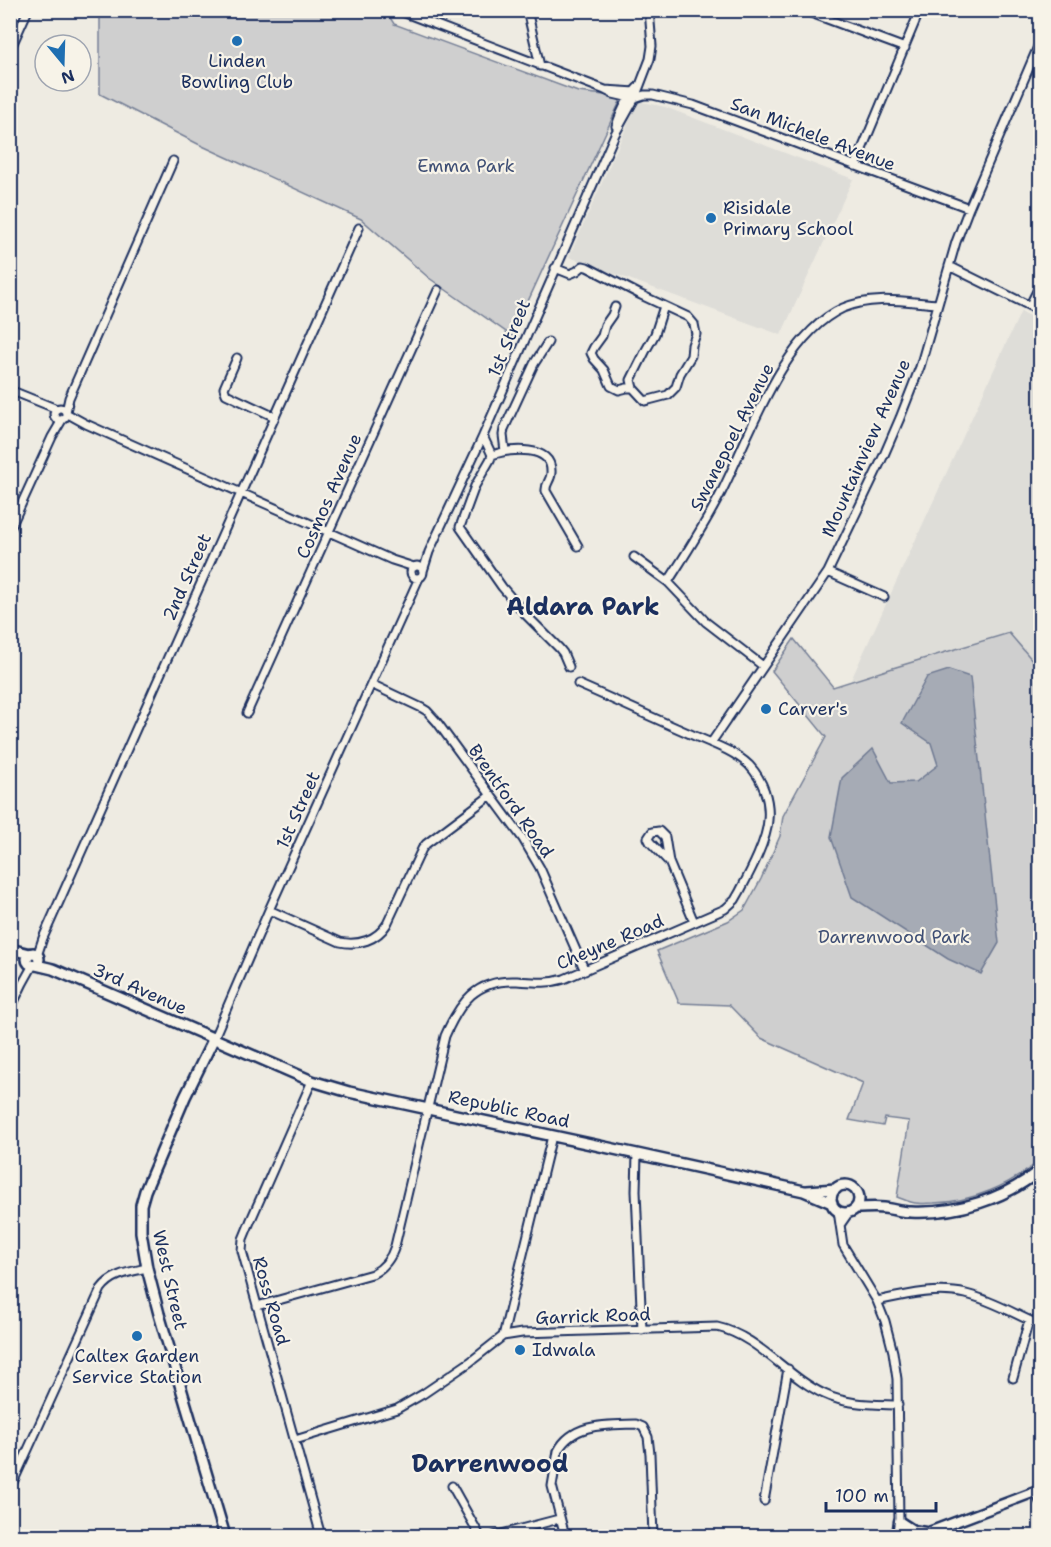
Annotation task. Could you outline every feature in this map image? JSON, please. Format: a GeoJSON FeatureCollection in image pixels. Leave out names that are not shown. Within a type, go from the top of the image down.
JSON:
{"type":"FeatureCollection","features":[{"type":"Feature","properties":{"kind":"main road","name":"3rd Avenue"},"geometry":{"type":"LineString","coordinates":[[11,950],[172,1022],[214,1038]]}},
{"type":"Feature","properties":{"kind":"main road","name":"Republic Road"},"geometry":{"type":"LineString","coordinates":[[214,1038],[312,1082],[804,1191],[835,1207]]}},
{"type":"Feature","properties":{"kind":"main road","name":"West Street"},"geometry":{"type":"LineString","coordinates":[[214,1038],[185,1097],[144,1195],[141,1232],[147,1268],[159,1314],[225,1536]]}},
{"type":"Feature","properties":{"kind":"main road"},"geometry":{"type":"LineString","coordinates":[[853,1210],[859,1203],[859,1195],[855,1188],[844,1185],[836,1189],[832,1194],[835,1207],[853,1210],[881,1207],[928,1212],[975,1204],[1029,1180],[1041,1170]]}},
{"type":"Feature","properties":{"kind":"main road","name":"Republic Road"},"geometry":{"type":"LineString","coordinates":[[804,1191],[836,1189]]}},
{"type":"Feature","properties":{"kind":"main road"},"geometry":{"type":"LineString","coordinates":[[859,1195],[881,1207]]}},
{"type":"Feature","properties":{"kind":"street"},"geometry":{"type":"LineString","coordinates":[[10,50],[28,10]]}},
{"type":"Feature","properties":{"kind":"street"},"geometry":{"type":"LineString","coordinates":[[527,10],[540,66]]}},
{"type":"Feature","properties":{"kind":"street","name":"1st Street"},"geometry":{"type":"LineString","coordinates":[[214,1038],[410,595],[416,572],[429,552],[483,436],[555,268],[615,134],[648,67],[652,52],[649,10]]}},
{"type":"Feature","properties":{"kind":"street"},"geometry":{"type":"LineString","coordinates":[[802,10],[904,48]]}},
{"type":"Feature","properties":{"kind":"street"},"geometry":{"type":"LineString","coordinates":[[855,166],[920,10]]}},
{"type":"Feature","properties":{"kind":"street","name":"San Michele Avenue"},"geometry":{"type":"LineString","coordinates":[[400,11],[605,90],[667,98],[721,115],[969,208]]}},
{"type":"Feature","properties":{"kind":"street","name":"Mountainview Avenue"},"geometry":{"type":"LineString","coordinates":[[711,743],[828,572],[900,418],[920,367],[956,242],[1041,42]]}},
{"type":"Feature","properties":{"kind":"street"},"geometry":{"type":"LineString","coordinates":[[10,529],[173,161]]}},
{"type":"Feature","properties":{"kind":"street","name":"2nd Street"},"geometry":{"type":"LineString","coordinates":[[10,1010],[359,228]]}},
{"type":"Feature","properties":{"kind":"street"},"geometry":{"type":"LineString","coordinates":[[555,268],[570,274],[584,266],[664,306],[688,318],[694,324],[696,334],[692,342],[692,356],[680,374],[676,387],[668,395],[645,401],[633,388],[632,376],[656,334],[664,306]]}},
{"type":"Feature","properties":{"kind":"street"},"geometry":{"type":"LineString","coordinates":[[949,266],[1041,311]]}},
{"type":"Feature","properties":{"kind":"street"},"geometry":{"type":"LineString","coordinates":[[1030,305],[1041,285]]}},
{"type":"Feature","properties":{"kind":"street","name":"Cosmos Avenue"},"geometry":{"type":"LineString","coordinates":[[246,713],[438,291]]}},
{"type":"Feature","properties":{"kind":"street","name":"Swanepoel Avenue"},"geometry":{"type":"LineString","coordinates":[[668,582],[718,499],[771,387],[818,323],[844,308],[863,302],[938,304]]}},
{"type":"Feature","properties":{"kind":"street"},"geometry":{"type":"LineString","coordinates":[[615,308],[591,353],[604,370],[611,386],[619,390],[633,388]]}},
{"type":"Feature","properties":{"kind":"street"},"geometry":{"type":"LineString","coordinates":[[505,451],[504,429],[534,364],[548,342]]}},
{"type":"Feature","properties":{"kind":"street"},"geometry":{"type":"LineString","coordinates":[[237,358],[224,388],[226,394],[275,417]]}},
{"type":"Feature","properties":{"kind":"street"},"geometry":{"type":"LineString","coordinates":[[10,390],[416,572]]}},
{"type":"Feature","properties":{"kind":"street"},"geometry":{"type":"LineString","coordinates":[[483,436],[492,455],[475,486],[460,526],[502,587],[559,648],[569,667]]}},
{"type":"Feature","properties":{"kind":"street"},"geometry":{"type":"LineString","coordinates":[[492,455],[514,450],[540,453],[546,458],[551,472],[546,491],[579,546]]}},
{"type":"Feature","properties":{"kind":"street"},"geometry":{"type":"LineString","coordinates":[[634,557],[668,582],[706,622],[763,666]]}},
{"type":"Feature","properties":{"kind":"street"},"geometry":{"type":"LineString","coordinates":[[828,572],[884,597]]}},
{"type":"Feature","properties":{"kind":"street","name":"Brentford Road"},"geometry":{"type":"LineString","coordinates":[[371,684],[427,711],[437,722],[535,857],[585,971]]}},
{"type":"Feature","properties":{"kind":"street","name":"Cheyne Road"},"geometry":{"type":"LineString","coordinates":[[257,1306],[372,1274],[390,1259],[445,1036],[453,1017],[474,992],[498,981],[555,982],[585,971],[725,909],[735,900],[748,875],[768,824],[765,791],[756,774],[744,760],[578,684]]}},
{"type":"Feature","properties":{"kind":"street"},"geometry":{"type":"LineString","coordinates":[[269,910],[340,942],[357,944],[374,938],[387,924],[426,844],[491,795]]}},
{"type":"Feature","properties":{"kind":"street"},"geometry":{"type":"LineString","coordinates":[[669,862],[694,922]]}},
{"type":"Feature","properties":{"kind":"street","name":"Ross Road"},"geometry":{"type":"LineString","coordinates":[[312,1082],[243,1239],[242,1251],[321,1536]]}},
{"type":"Feature","properties":{"kind":"street"},"geometry":{"type":"LineString","coordinates":[[503,1336],[552,1136]]}},
{"type":"Feature","properties":{"kind":"street"},"geometry":{"type":"LineString","coordinates":[[637,1154],[636,1191],[642,1330]]}},
{"type":"Feature","properties":{"kind":"street"},"geometry":{"type":"LineString","coordinates":[[835,1207],[843,1245],[877,1301],[893,1352],[898,1405],[899,1521],[897,1536]]}},
{"type":"Feature","properties":{"kind":"street"},"geometry":{"type":"LineString","coordinates":[[840,1225],[853,1210]]}},
{"type":"Feature","properties":{"kind":"street"},"geometry":{"type":"LineString","coordinates":[[10,1489],[101,1289],[114,1277],[147,1268]]}},
{"type":"Feature","properties":{"kind":"street"},"geometry":{"type":"LineString","coordinates":[[877,1301],[920,1293],[964,1293],[1041,1325]]}},
{"type":"Feature","properties":{"kind":"street"},"geometry":{"type":"LineString","coordinates":[[1013,1378],[1029,1320]]}},
{"type":"Feature","properties":{"kind":"street","name":"Garrick Road"},"geometry":{"type":"LineString","coordinates":[[295,1440],[397,1409],[432,1388],[503,1336],[522,1333],[708,1327],[726,1329],[744,1338],[818,1391],[834,1398],[865,1404],[898,1405]]}},
{"type":"Feature","properties":{"kind":"street"},"geometry":{"type":"LineString","coordinates":[[764,1502],[788,1369]]}},
{"type":"Feature","properties":{"kind":"street"},"geometry":{"type":"LineString","coordinates":[[565,1536],[552,1486],[556,1460],[561,1446],[577,1433],[594,1426],[636,1424],[642,1427],[648,1437],[653,1536]]}},
{"type":"Feature","properties":{"kind":"street"},"geometry":{"type":"LineString","coordinates":[[452,1486],[480,1536]]}},
{"type":"Feature","properties":{"kind":"street"},"geometry":{"type":"LineString","coordinates":[[918,1536],[1038,1491],[1041,1502]]}},
{"type":"Feature","properties":{"kind":"street"},"geometry":{"type":"LineString","coordinates":[[494,1536],[559,1519]]}},
{"type":"Feature","properties":{"kind":"street"},"geometry":{"type":"LineString","coordinates":[[899,1521],[913,1530],[927,1533]]}},
{"type":"Feature","properties":{"kind":"street"},"geometry":{"type":"LineString","coordinates":[[899,1521],[904,1536]]}},
{"type":"Feature","properties":{"kind":"shaded area","name":"Risidale Primary School"},"geometry":{"type":"Polygon","coordinates":[[[638,101],[665,107],[853,179],[781,335],[569,257],[638,101]]]}},
{"type":"Feature","properties":{"kind":"shaded area"},"geometry":{"type":"Polygon","coordinates":[[[1021,311],[1040,323],[1040,669],[1009,634],[851,680],[1021,311]]]}},
{"type":"Feature","properties":{"kind":"shaded area"},"geometry":{"type":"Polygon","coordinates":[[[949,670],[970,677],[999,943],[981,974],[948,959],[852,897],[831,837],[842,778],[873,749],[891,783],[916,782],[938,765],[931,743],[902,723],[927,677],[949,670]]]}},
{"type":"Feature","properties":{"kind":"green space","name":"Emma Park"},"geometry":{"type":"Polygon","coordinates":[[[100,11],[386,11],[394,24],[578,92],[622,97],[512,336],[429,278],[361,219],[198,144],[100,94],[100,11]]]}},
{"type":"Feature","properties":{"kind":"green space","name":"Darrenwood Park"},"geometry":{"type":"Polygon","coordinates":[[[1009,633],[1040,669],[1040,1160],[1017,1177],[977,1196],[948,1202],[915,1203],[897,1197],[909,1121],[885,1118],[883,1126],[849,1120],[863,1083],[761,1038],[729,1005],[679,1003],[657,951],[728,921],[744,910],[780,836],[783,816],[826,737],[772,671],[794,639],[833,687],[1009,633]]]}},
{"type":"Feature","properties":{"kind":"place","name":"Linden Bowling Club"},"geometry":{"type":"Point","coordinates":[237,41]}},
{"type":"Feature","properties":{"kind":"place","name":"Risidale Primary School"},"geometry":{"type":"Point","coordinates":[711,218]}},
{"type":"Feature","properties":{"kind":"place","name":"Carver's"},"geometry":{"type":"Point","coordinates":[766,709]}},
{"type":"Feature","properties":{"kind":"place","name":"Caltex Garden Service Station"},"geometry":{"type":"Point","coordinates":[137,1336]}},
{"type":"Feature","properties":{"kind":"place","name":"Idwala"},"geometry":{"type":"Point","coordinates":[520,1350]}},
{"type":"Feature","properties":{"kind":"district","name":"Aldara Park"},"geometry":{"type":"Point","coordinates":[583,607]}},
{"type":"Feature","properties":{"kind":"district","name":"Darrenwood"},"geometry":{"type":"Point","coordinates":[490,1464]}}]}
